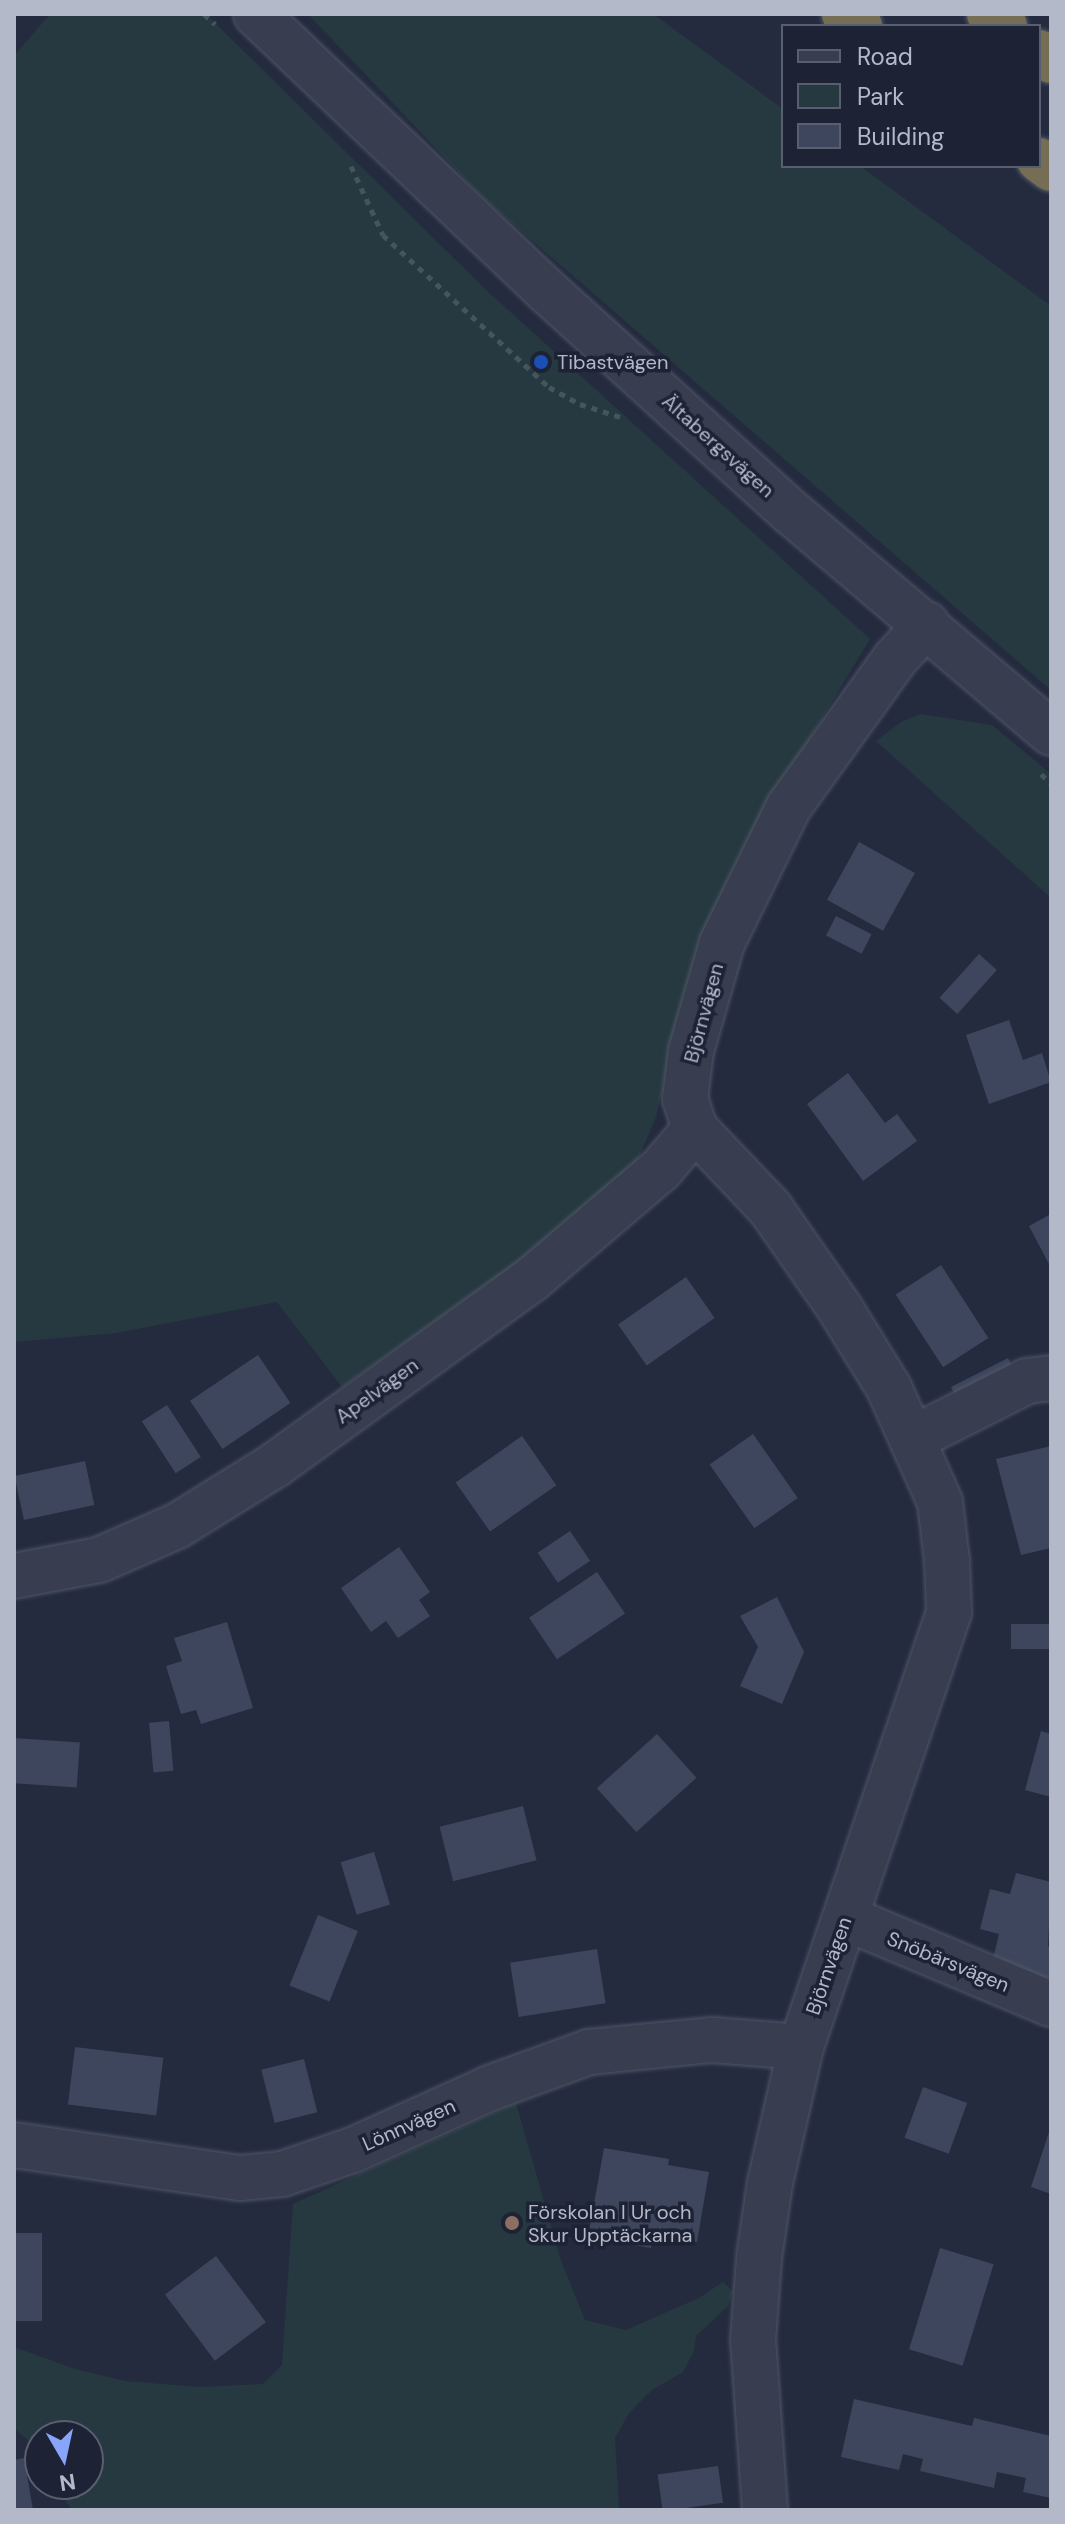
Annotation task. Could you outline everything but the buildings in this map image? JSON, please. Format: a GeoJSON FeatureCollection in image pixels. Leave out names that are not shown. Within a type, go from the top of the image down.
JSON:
{"type":"FeatureCollection","features":[{"type":"Feature","properties":{"kind":"street","name":"Ältabergsvägen"},"geometry":{"type":"LineString","coordinates":[[256,14],[547,291],[792,513],[927,624],[1051,733]]}},
{"type":"Feature","properties":{"kind":"street","name":"Björnvägen"},"geometry":{"type":"LineString","coordinates":[[765,2510],[753,2340],[770,2183],[801,2047],[949,1612],[940,1502],[889,1388],[770,1208],[695,1129],[685,1099],[691,1051],[722,943],[788,808],[895,659],[927,624]]}},
{"type":"Feature","properties":{"kind":"street","name":"Apelvägen"},"geometry":{"type":"LineString","coordinates":[[14,1576],[99,1560],[177,1526],[275,1465],[531,1280],[661,1169],[695,1129]]}},
{"type":"Feature","properties":{"kind":"street"},"geometry":{"type":"LineString","coordinates":[[912,1439],[1027,1381],[1051,1378]]}},
{"type":"Feature","properties":{"kind":"street","name":"Snöbärsvägen"},"geometry":{"type":"LineString","coordinates":[[846,1918],[1051,2004]]}},
{"type":"Feature","properties":{"kind":"street","name":"Lönnvägen"},"geometry":{"type":"LineString","coordinates":[[14,2145],[240,2178],[282,2174],[353,2150],[490,2088],[589,2052],[712,2040],[801,2047]]}},
{"type":"Feature","properties":{"kind":"green space"},"geometry":{"type":"Polygon","coordinates":[[[50,14],[206,14],[484,288],[870,639],[742,851],[693,964],[656,1117],[637,1162],[589,1212],[342,1387],[277,1302],[116,1333],[14,1342],[14,56],[50,14]]]}},
{"type":"Feature","properties":{"kind":"green space"},"geometry":{"type":"Polygon","coordinates":[[[308,14],[653,14],[781,108],[781,168],[863,168],[1051,306],[1051,690],[483,198],[308,14]]]}},
{"type":"Feature","properties":{"kind":"green space"},"geometry":{"type":"Polygon","coordinates":[[[920,714],[992,725],[1051,774],[1051,898],[876,741],[901,722],[920,714]]]}},
{"type":"Feature","properties":{"kind":"green space"},"geometry":{"type":"Polygon","coordinates":[[[516,2103],[561,2261],[585,2320],[626,2330],[699,2298],[723,2282],[733,2292],[728,2306],[696,2336],[694,2351],[683,2372],[652,2390],[629,2413],[615,2438],[619,2510],[72,2510],[65,2500],[104,2500],[104,2420],[24,2420],[24,2437],[14,2428],[14,2347],[75,2369],[125,2381],[199,2387],[263,2384],[282,2365],[293,2204],[516,2103]]]}},
{"type":"Feature","properties":{"kind":"place","name":"Tibastvägen"},"geometry":{"type":"Point","coordinates":[541,362]}},
{"type":"Feature","properties":{"kind":"place","name":"Förskolan I Ur och Skur Upptäckarna"},"geometry":{"type":"Point","coordinates":[512,2223]}}]}
